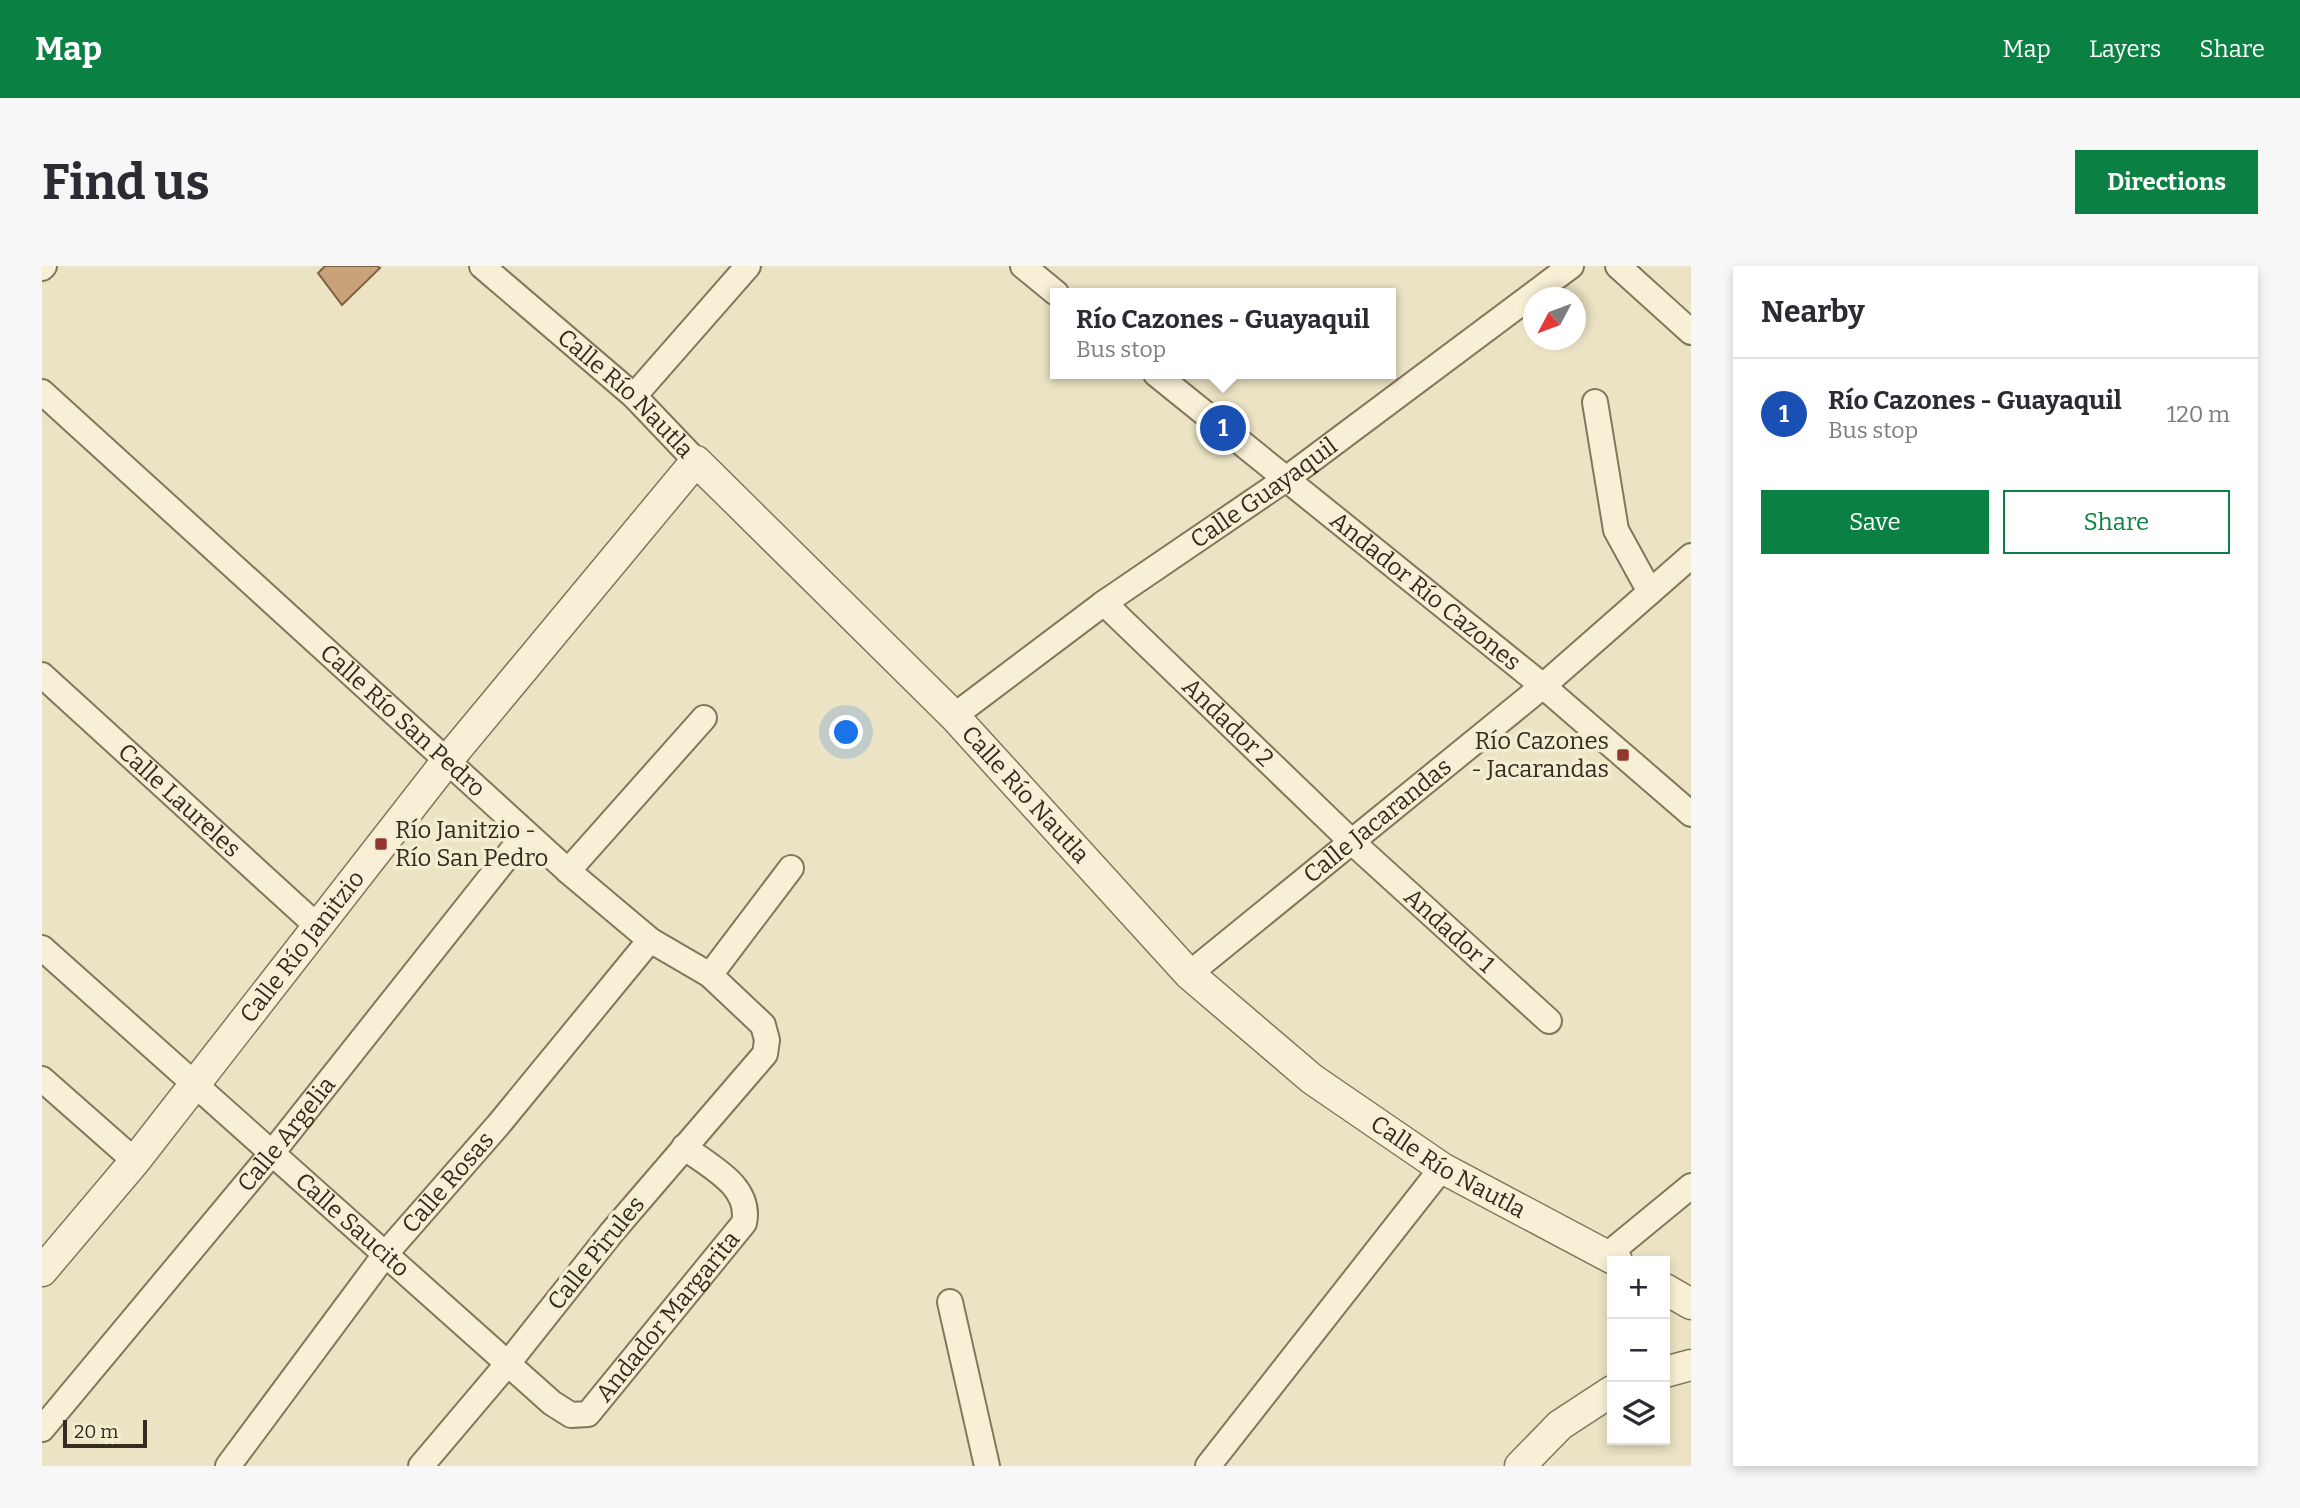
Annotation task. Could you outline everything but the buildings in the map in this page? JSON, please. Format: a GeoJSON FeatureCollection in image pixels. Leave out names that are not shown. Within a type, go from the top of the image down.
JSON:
{"type":"FeatureCollection","features":[{"type":"Feature","properties":{"kind":"street","name":"Calle Río Nautla"},"geometry":{"type":"LineString","coordinates":[[482,266],[634,396],[696,461],[954,716],[1189,974],[1312,1079],[1442,1168],[1608,1256]]}},
{"type":"Feature","properties":{"kind":"street"},"geometry":{"type":"LineString","coordinates":[[634,396],[748,266]]}},
{"type":"Feature","properties":{"kind":"street"},"geometry":{"type":"LineString","coordinates":[[1023,266],[1050,288]]}},
{"type":"Feature","properties":{"kind":"street","name":"Calle Guayaquil"},"geometry":{"type":"LineString","coordinates":[[954,716],[1104,603],[1286,479],[1571,266]]}},
{"type":"Feature","properties":{"kind":"street"},"geometry":{"type":"LineString","coordinates":[[1618,266],[1691,332]]}},
{"type":"Feature","properties":{"kind":"street","name":"Andador Río Cazones"},"geometry":{"type":"LineString","coordinates":[[1162,379],[1542,686],[1691,814]]}},
{"type":"Feature","properties":{"kind":"street","name":"Calle Río San Pedro"},"geometry":{"type":"LineString","coordinates":[[42,392],[568,872],[650,940],[710,975],[762,1025],[767,1040]]}},
{"type":"Feature","properties":{"kind":"street"},"geometry":{"type":"LineString","coordinates":[[1595,402],[1616,530],[1650,592]]}},
{"type":"Feature","properties":{"kind":"street","name":"Calle Río Janitzio"},"geometry":{"type":"LineString","coordinates":[[42,1271],[135,1161],[316,925],[446,762],[696,461]]}},
{"type":"Feature","properties":{"kind":"street","name":"Calle Jacarandas"},"geometry":{"type":"LineString","coordinates":[[1189,974],[1542,686],[1691,556]]}},
{"type":"Feature","properties":{"kind":"street","name":"Andador 2"},"geometry":{"type":"LineString","coordinates":[[1104,603],[1351,841]]}},
{"type":"Feature","properties":{"kind":"street","name":"Calle Laureles"},"geometry":{"type":"LineString","coordinates":[[42,675],[316,925]]}},
{"type":"Feature","properties":{"kind":"street"},"geometry":{"type":"LineString","coordinates":[[568,872],[704,718]]}},
{"type":"Feature","properties":{"kind":"street","name":"Calle Argelia"},"geometry":{"type":"LineString","coordinates":[[42,1429],[272,1153],[525,834]]}},
{"type":"Feature","properties":{"kind":"street","name":"Andador 1"},"geometry":{"type":"LineString","coordinates":[[1351,841],[1549,1021]]}},
{"type":"Feature","properties":{"kind":"street"},"geometry":{"type":"LineString","coordinates":[[710,975],[791,868]]}},
{"type":"Feature","properties":{"kind":"street","name":"Calle Rosas"},"geometry":{"type":"LineString","coordinates":[[228,1466],[387,1252],[499,1124],[650,940]]}},
{"type":"Feature","properties":{"kind":"street","name":"Calle Saucito"},"geometry":{"type":"LineString","coordinates":[[42,948],[193,1086],[387,1252],[552,1403],[571,1415]]}},
{"type":"Feature","properties":{"kind":"street","name":"Calle Pirules"},"geometry":{"type":"LineString","coordinates":[[421,1466],[509,1362],[612,1232],[765,1054],[767,1040]]}},
{"type":"Feature","properties":{"kind":"street"},"geometry":{"type":"LineString","coordinates":[[42,1079],[135,1161]]}},
{"type":"Feature","properties":{"kind":"street","name":"Andador Margarita"},"geometry":{"type":"LineString","coordinates":[[571,1415],[588,1414],[744,1223],[747,1207],[738,1189],[684,1147]]}},
{"type":"Feature","properties":{"kind":"street"},"geometry":{"type":"LineString","coordinates":[[1208,1466],[1442,1168]]}},
{"type":"Feature","properties":{"kind":"street"},"geometry":{"type":"LineString","coordinates":[[1614,1256],[1691,1186]]}},
{"type":"Feature","properties":{"kind":"street"},"geometry":{"type":"LineString","coordinates":[[1670,1292],[1691,1304]]}},
{"type":"Feature","properties":{"kind":"street"},"geometry":{"type":"LineString","coordinates":[[950,1302],[987,1466]]}},
{"type":"Feature","properties":{"kind":"street"},"geometry":{"type":"LineString","coordinates":[[1670,1371],[1691,1365]]}},
{"type":"Feature","properties":{"kind":"street"},"geometry":{"type":"LineString","coordinates":[[1520,1466],[1560,1425],[1607,1394]]}},
{"type":"Feature","properties":{"kind":"place","name":"Río Cazones - Guayaquil"},"geometry":{"type":"Point","coordinates":[1223,428]}},
{"type":"Feature","properties":{"kind":"place","name":"Río Cazones - Jacarandas"},"geometry":{"type":"Point","coordinates":[1623,755]}},
{"type":"Feature","properties":{"kind":"place","name":"Río Janitzio - Río San Pedro"},"geometry":{"type":"Point","coordinates":[381,844]}}]}
